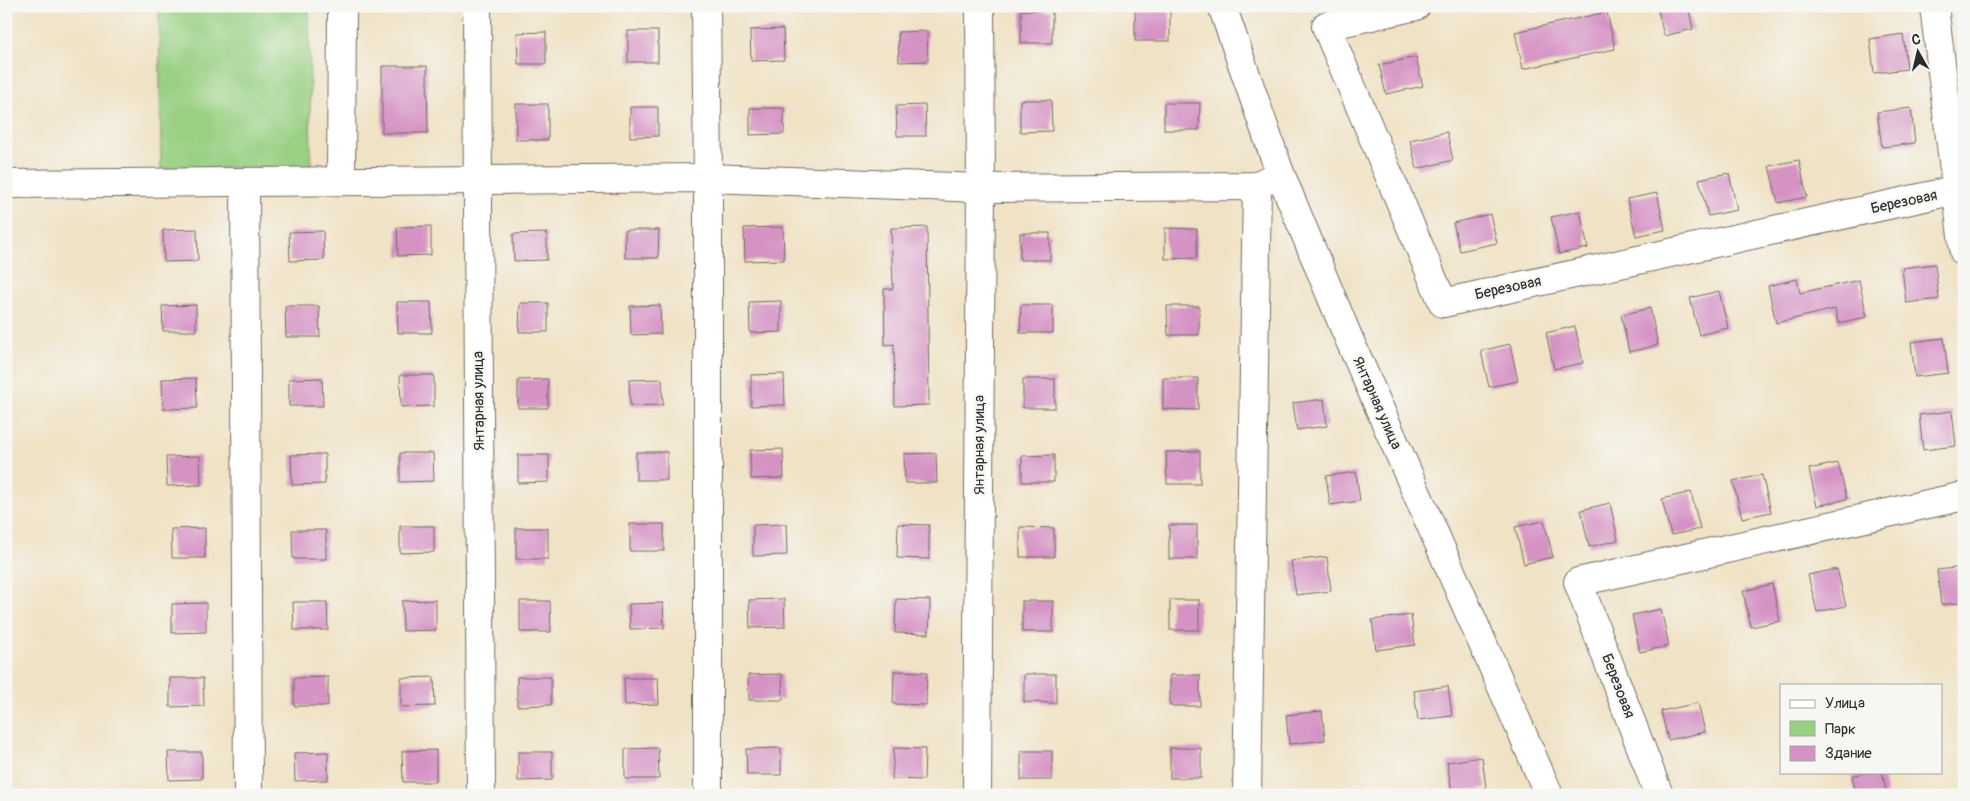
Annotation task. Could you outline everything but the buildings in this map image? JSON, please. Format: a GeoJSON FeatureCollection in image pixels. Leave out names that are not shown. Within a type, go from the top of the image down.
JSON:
{"type":"FeatureCollection","features":[{"type":"Feature","properties":{"kind":"street"},"geometry":{"type":"LineString","coordinates":[[341,181],[342,6]]}},
{"type":"Feature","properties":{"kind":"street","name":"Янтарная улица"},"geometry":{"type":"LineString","coordinates":[[477,6],[482,795]]}},
{"type":"Feature","properties":{"kind":"street"},"geometry":{"type":"LineString","coordinates":[[706,6],[708,178],[708,795]]}},
{"type":"Feature","properties":{"kind":"street","name":"Янтарная улица"},"geometry":{"type":"LineString","coordinates":[[977,795],[981,188],[980,6]]}},
{"type":"Feature","properties":{"kind":"street","name":"Янтарная улица"},"geometry":{"type":"LineString","coordinates":[[1222,6],[1280,172],[1342,323],[1547,790],[1547,795]]}},
{"type":"Feature","properties":{"kind":"street","name":"Березовая"},"geometry":{"type":"LineString","coordinates":[[1416,6],[1326,26],[1443,303],[1956,190]]}},
{"type":"Feature","properties":{"kind":"street","name":"Березовая"},"geometry":{"type":"LineString","coordinates":[[1934,6],[1964,252]]}},
{"type":"Feature","properties":{"kind":"street"},"geometry":{"type":"LineString","coordinates":[[6,184],[708,178],[981,188],[1257,186],[1280,172]]}},
{"type":"Feature","properties":{"kind":"street"},"geometry":{"type":"LineString","coordinates":[[245,182],[248,795]]}},
{"type":"Feature","properties":{"kind":"street"},"geometry":{"type":"LineString","coordinates":[[1247,795],[1257,186]]}},
{"type":"Feature","properties":{"kind":"street","name":"Березовая"},"geometry":{"type":"LineString","coordinates":[[1659,795],[1578,582],[1964,496]]}},
{"type":"Feature","properties":{"kind":"green space"},"geometry":{"type":"Polygon","coordinates":[[[159,6],[309,6],[311,167],[161,169],[159,6]]]}}]}
